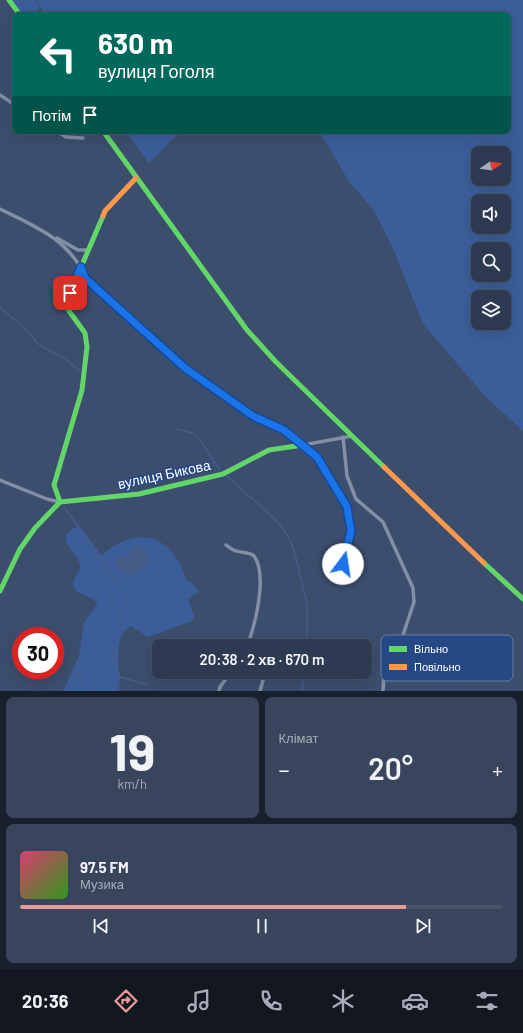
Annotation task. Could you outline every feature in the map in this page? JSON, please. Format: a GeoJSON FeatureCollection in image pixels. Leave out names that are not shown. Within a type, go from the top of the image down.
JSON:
{"type":"FeatureCollection","features":[{"type":"Feature","properties":{"kind":"street"},"geometry":{"type":"LineString","coordinates":[[9,0],[18,12]]}},
{"type":"Feature","properties":{"kind":"street"},"geometry":{"type":"LineString","coordinates":[[0,95],[12,103]]}},
{"type":"Feature","properties":{"kind":"street"},"geometry":{"type":"LineString","coordinates":[[62,134],[66,137],[83,138]]}},
{"type":"Feature","properties":{"kind":"street"},"geometry":{"type":"LineString","coordinates":[[105,134],[247,330],[276,362],[523,599]]}},
{"type":"Feature","properties":{"kind":"street"},"geometry":{"type":"LineString","coordinates":[[60,502],[54,485],[83,383],[87,347],[85,333],[70,311],[70,293],[105,211],[136,178]]}},
{"type":"Feature","properties":{"kind":"street"},"geometry":{"type":"LineString","coordinates":[[0,209],[78,250],[89,250]]}},
{"type":"Feature","properties":{"kind":"street"},"geometry":{"type":"LineString","coordinates":[[53,236],[81,267],[85,278],[185,368],[253,416],[284,430],[317,457],[347,507],[351,531],[343,564]]}},
{"type":"Feature","properties":{"kind":"street"},"geometry":{"type":"LineString","coordinates":[[303,445],[353,436]]}},
{"type":"Feature","properties":{"kind":"street"},"geometry":{"type":"LineString","coordinates":[[343,437],[347,476],[356,499],[382,522],[399,562],[409,576],[413,588],[414,602],[403,635]]}},
{"type":"Feature","properties":{"kind":"street","name":"вулиця Бикова"},"geometry":{"type":"LineString","coordinates":[[60,502],[139,494],[158,490],[222,474],[269,450],[303,445]]}},
{"type":"Feature","properties":{"kind":"street"},"geometry":{"type":"LineString","coordinates":[[0,480],[47,499],[60,502]]}},
{"type":"Feature","properties":{"kind":"street"},"geometry":{"type":"LineString","coordinates":[[0,591],[20,549],[35,528],[60,502]]}},
{"type":"Feature","properties":{"kind":"street"},"geometry":{"type":"LineString","coordinates":[[226,545],[235,551],[252,554],[255,557],[261,576],[254,623],[249,639]]}},
{"type":"Feature","properties":{"kind":"street"},"geometry":{"type":"LineString","coordinates":[[219,691],[226,679]]}},
{"type":"Feature","properties":{"kind":"street"},"geometry":{"type":"LineString","coordinates":[[260,691],[263,680]]}},
{"type":"Feature","properties":{"kind":"street"},"geometry":{"type":"LineString","coordinates":[[382,691],[383,681]]}},
{"type":"Feature","properties":{"kind":"shaded area"},"geometry":{"type":"Polygon","coordinates":[[[11,0],[35,0],[40,8],[35,12],[19,12],[11,0]]]}},
{"type":"Feature","properties":{"kind":"shaded area"},"geometry":{"type":"Polygon","coordinates":[[[36,0],[523,0],[523,431],[484,395],[423,324],[393,248],[373,209],[350,183],[321,134],[511,134],[511,12],[44,12],[36,0]]]}},
{"type":"Feature","properties":{"kind":"shaded area"},"geometry":{"type":"Polygon","coordinates":[[[128,134],[178,134],[149,163],[128,134]]]}},
{"type":"Feature","properties":{"kind":"shaded area"},"geometry":{"type":"Polygon","coordinates":[[[80,526],[102,556],[109,549],[127,540],[146,538],[156,540],[172,552],[181,566],[188,582],[191,582],[199,591],[188,599],[194,616],[192,621],[148,637],[131,626],[123,632],[118,649],[119,691],[63,691],[79,656],[84,623],[98,602],[80,593],[73,587],[73,583],[81,568],[76,556],[66,540],[67,535],[71,530],[80,526]]]}},
{"type":"Feature","properties":{"kind":"shaded area"},"geometry":{"type":"Polygon","coordinates":[[[135,545],[142,548],[148,555],[148,565],[134,574],[125,575],[116,568],[116,557],[127,556],[135,545]]]}},
{"type":"Feature","properties":{"kind":"waterway"},"geometry":{"type":"LineString","coordinates":[[0,307],[29,332],[37,343],[53,353],[63,357],[80,371]]}},
{"type":"Feature","properties":{"kind":"waterway"},"geometry":{"type":"LineString","coordinates":[[177,429],[192,433],[200,440],[220,470],[276,520],[285,532],[291,542],[296,558],[307,604],[307,639]]}},
{"type":"Feature","properties":{"kind":"waterway"},"geometry":{"type":"LineString","coordinates":[[64,507],[90,543],[125,598],[113,655],[120,677],[149,685]]}},
{"type":"Feature","properties":{"kind":"waterway"},"geometry":{"type":"LineString","coordinates":[[66,691],[76,673],[80,657]]}},
{"type":"Feature","properties":{"kind":"waterway"},"geometry":{"type":"LineString","coordinates":[[76,671],[93,691]]}},
{"type":"Feature","properties":{"kind":"waterway"},"geometry":{"type":"LineString","coordinates":[[116,691],[120,677]]}},
{"type":"Feature","properties":{"kind":"waterway"},"geometry":{"type":"LineString","coordinates":[[302,691],[303,679]]}},
{"type":"Feature","properties":{"kind":"traffic: fast"},"geometry":{"type":"LineString","coordinates":[[9,0],[18,12]]}},
{"type":"Feature","properties":{"kind":"traffic: fast"},"geometry":{"type":"LineString","coordinates":[[105,134],[247,330],[276,362],[384,467]]}},
{"type":"Feature","properties":{"kind":"traffic: fast"},"geometry":{"type":"LineString","coordinates":[[60,502],[54,485],[82,390],[87,347],[85,333],[69,311],[70,293],[103,216]]}},
{"type":"Feature","properties":{"kind":"traffic: fast"},"geometry":{"type":"LineString","coordinates":[[0,591],[20,549],[35,528],[60,502],[139,494],[223,474],[269,450],[303,445]]}},
{"type":"Feature","properties":{"kind":"traffic: fast"},"geometry":{"type":"LineString","coordinates":[[484,563],[523,599]]}},
{"type":"Feature","properties":{"kind":"traffic: slow"},"geometry":{"type":"LineString","coordinates":[[103,216],[105,211],[136,178]]}},
{"type":"Feature","properties":{"kind":"traffic: slow"},"geometry":{"type":"LineString","coordinates":[[384,467],[484,563]]}},
{"type":"Feature","properties":{"kind":"route"},"geometry":{"type":"LineString","coordinates":[[70,293],[81,267],[85,278],[185,368],[220,395],[253,416],[284,430],[317,457],[347,507],[351,531],[343,564]]}}]}
